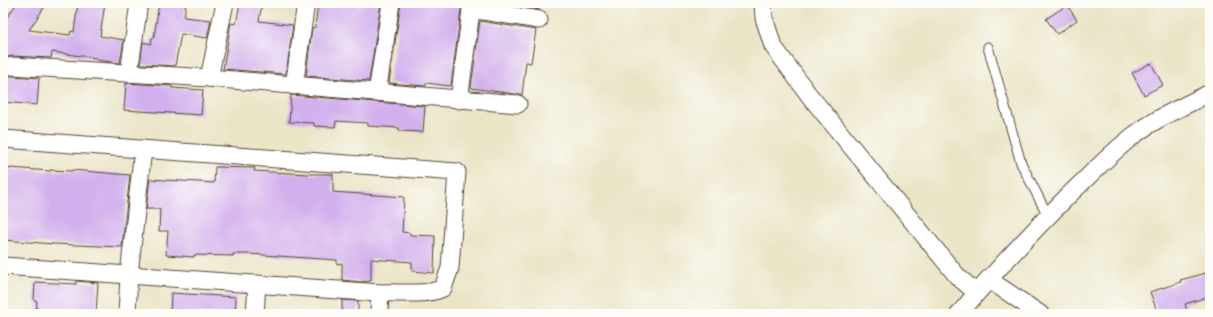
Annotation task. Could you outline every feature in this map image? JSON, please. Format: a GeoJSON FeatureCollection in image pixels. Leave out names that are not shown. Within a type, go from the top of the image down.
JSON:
{"type":"FeatureCollection","features":[{"type":"Feature","properties":{"kind":"street"},"geometry":{"type":"LineString","coordinates":[[128,73],[139,3]]}},
{"type":"Feature","properties":{"kind":"street"},"geometry":{"type":"LineString","coordinates":[[209,78],[225,3]]}},
{"type":"Feature","properties":{"kind":"street"},"geometry":{"type":"LineString","coordinates":[[294,86],[306,3]]}},
{"type":"Feature","properties":{"kind":"street"},"geometry":{"type":"LineString","coordinates":[[377,93],[391,3]]}},
{"type":"Feature","properties":{"kind":"street"},"geometry":{"type":"LineString","coordinates":[[763,3],[764,18],[773,46],[809,95],[958,277],[977,293]]}},
{"type":"Feature","properties":{"kind":"street"},"geometry":{"type":"LineString","coordinates":[[459,100],[472,6],[539,20]]}},
{"type":"Feature","properties":{"kind":"street"},"geometry":{"type":"LineString","coordinates":[[12,66],[209,78],[518,104]]}},
{"type":"Feature","properties":{"kind":"street"},"geometry":{"type":"LineString","coordinates":[[960,314],[988,280],[1048,216],[1104,160],[1134,136],[1156,121],[1210,93]]}},
{"type":"Feature","properties":{"kind":"street"},"geometry":{"type":"LineString","coordinates":[[3,138],[457,172],[450,268],[443,288],[437,291],[380,292],[3,266]]}},
{"type":"Feature","properties":{"kind":"street"},"geometry":{"type":"LineString","coordinates":[[127,314],[143,149]]}},
{"type":"Feature","properties":{"kind":"street"},"geometry":{"type":"LineString","coordinates":[[988,280],[1040,314]]}},
{"type":"Feature","properties":{"kind":"street"},"geometry":{"type":"LineString","coordinates":[[255,314],[257,284]]}},
{"type":"Feature","properties":{"kind":"street"},"geometry":{"type":"LineString","coordinates":[[379,314],[380,292]]}},
{"type":"Feature","properties":{"kind":"lane"},"geometry":{"type":"LineString","coordinates":[[988,47],[1022,163],[1048,216]]}},
{"type":"Feature","properties":{"kind":"building"},"geometry":{"type":"Polygon","coordinates":[[[17,3],[47,3],[29,30],[70,35],[71,31],[74,32],[78,3],[105,3],[100,36],[124,40],[120,63],[52,52],[51,58],[12,56],[7,57],[3,62],[3,23],[17,3]]]}},
{"type":"Feature","properties":{"kind":"building"},"geometry":{"type":"Polygon","coordinates":[[[159,3],[186,3],[184,17],[211,20],[207,38],[181,34],[175,66],[140,64],[143,42],[151,44],[152,38],[154,38],[159,3]]]}},
{"type":"Feature","properties":{"kind":"building"},"geometry":{"type":"Polygon","coordinates":[[[240,3],[262,3],[259,21],[293,25],[286,74],[223,69],[231,23],[236,24],[240,3]]]}},
{"type":"Feature","properties":{"kind":"building"},"geometry":{"type":"Polygon","coordinates":[[[318,3],[353,7],[354,3],[381,3],[369,81],[306,76],[312,28],[315,27],[318,3]]]}},
{"type":"Feature","properties":{"kind":"building"},"geometry":{"type":"Polygon","coordinates":[[[401,3],[462,3],[450,86],[426,83],[426,86],[389,83],[401,3]]]}},
{"type":"Feature","properties":{"kind":"building"},"geometry":{"type":"Polygon","coordinates":[[[497,3],[540,3],[539,10],[497,3]]]}},
{"type":"Feature","properties":{"kind":"building"},"geometry":{"type":"Polygon","coordinates":[[[1067,5],[1077,20],[1057,34],[1046,19],[1067,5]]]}},
{"type":"Feature","properties":{"kind":"building"},"geometry":{"type":"Polygon","coordinates":[[[480,21],[536,30],[531,63],[526,62],[522,95],[471,88],[480,21]]]}},
{"type":"Feature","properties":{"kind":"building"},"geometry":{"type":"Polygon","coordinates":[[[1151,63],[1163,85],[1144,95],[1132,73],[1151,63]]]}},
{"type":"Feature","properties":{"kind":"building"},"geometry":{"type":"Polygon","coordinates":[[[3,70],[6,74],[11,76],[39,78],[37,105],[3,102],[3,70]]]}},
{"type":"Feature","properties":{"kind":"building"},"geometry":{"type":"Polygon","coordinates":[[[126,83],[203,90],[201,115],[124,110],[126,83]]]}},
{"type":"Feature","properties":{"kind":"building"},"geometry":{"type":"Polygon","coordinates":[[[291,95],[425,106],[423,132],[399,131],[399,128],[368,126],[368,123],[336,121],[335,127],[314,126],[314,123],[289,122],[291,95]]]}},
{"type":"Feature","properties":{"kind":"building"},"geometry":{"type":"Polygon","coordinates":[[[215,167],[255,168],[254,171],[333,174],[333,192],[404,197],[402,232],[410,233],[410,235],[435,236],[434,273],[412,271],[412,262],[371,259],[371,281],[360,282],[342,280],[342,263],[337,264],[337,260],[249,254],[233,254],[233,256],[194,255],[194,257],[166,255],[168,231],[159,231],[160,209],[146,209],[150,179],[214,183],[215,167]]]}},
{"type":"Feature","properties":{"kind":"building"},"geometry":{"type":"Polygon","coordinates":[[[10,168],[50,171],[72,170],[130,175],[122,247],[3,240],[3,169],[10,168]]]}},
{"type":"Feature","properties":{"kind":"building"},"geometry":{"type":"Polygon","coordinates":[[[1210,272],[1210,296],[1185,304],[1188,314],[1158,314],[1150,292],[1181,282],[1180,280],[1210,272]]]}},
{"type":"Feature","properties":{"kind":"building"},"geometry":{"type":"Polygon","coordinates":[[[76,281],[98,283],[96,314],[36,314],[37,301],[34,301],[35,282],[76,284],[76,281]]]}},
{"type":"Feature","properties":{"kind":"building"},"geometry":{"type":"Polygon","coordinates":[[[171,293],[236,297],[235,314],[170,314],[171,293]]]}},
{"type":"Feature","properties":{"kind":"building"},"geometry":{"type":"Polygon","coordinates":[[[342,300],[358,301],[358,314],[342,314],[342,300]]]}}]}
